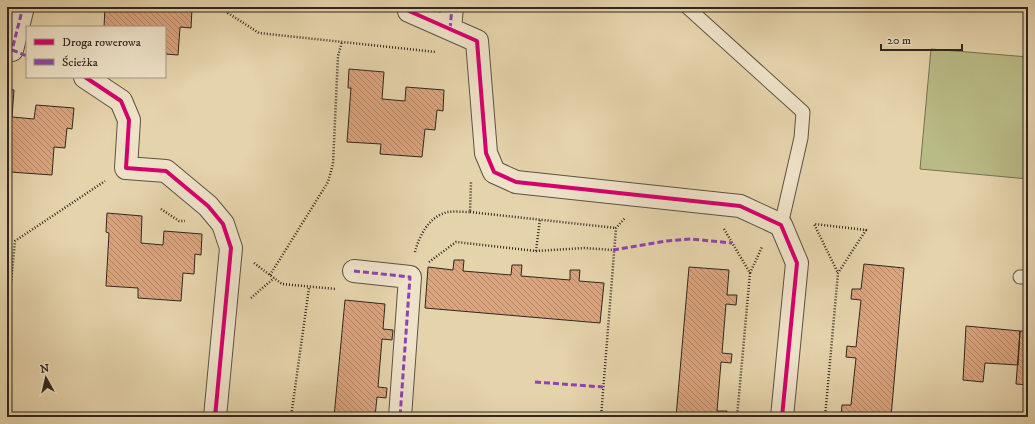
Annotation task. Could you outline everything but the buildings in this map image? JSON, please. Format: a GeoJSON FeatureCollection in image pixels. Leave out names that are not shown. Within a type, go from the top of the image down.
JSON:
{"type":"FeatureCollection","features":[{"type":"Feature","properties":{"kind":"street"},"geometry":{"type":"LineString","coordinates":[[15,52],[23,7]]}},
{"type":"Feature","properties":{"kind":"street"},"geometry":{"type":"LineString","coordinates":[[408,7],[409,11],[478,41],[486,153],[494,172],[516,182],[740,206],[781,226],[797,263],[782,417]]}},
{"type":"Feature","properties":{"kind":"street"},"geometry":{"type":"LineString","coordinates":[[450,29],[452,7]]}},
{"type":"Feature","properties":{"kind":"street"},"geometry":{"type":"LineString","coordinates":[[86,78],[121,101],[129,120],[126,168],[166,170],[208,206],[223,224],[231,248],[215,417]]}},
{"type":"Feature","properties":{"kind":"street"},"geometry":{"type":"LineString","coordinates":[[354,271],[410,277],[400,417]]}},
{"type":"Feature","properties":{"kind":"lane"},"geometry":{"type":"LineString","coordinates":[[687,7],[803,112],[801,138],[781,226]]}},
{"type":"Feature","properties":{"kind":"path"},"geometry":{"type":"LineString","coordinates":[[226,7],[228,13],[259,33],[441,53]]}},
{"type":"Feature","properties":{"kind":"path"},"geometry":{"type":"LineString","coordinates":[[270,275],[328,182],[333,164],[338,56],[342,42]]}},
{"type":"Feature","properties":{"kind":"path"},"geometry":{"type":"LineString","coordinates":[[470,212],[471,164],[486,153]]}},
{"type":"Feature","properties":{"kind":"path"},"geometry":{"type":"LineString","coordinates":[[7,325],[14,241],[126,168]]}},
{"type":"Feature","properties":{"kind":"path"},"geometry":{"type":"LineString","coordinates":[[601,417],[613,250],[616,228],[649,197]]}},
{"type":"Feature","properties":{"kind":"path"},"geometry":{"type":"LineString","coordinates":[[708,203],[750,273],[737,417]]}},
{"type":"Feature","properties":{"kind":"path"},"geometry":{"type":"LineString","coordinates":[[161,208],[179,220],[191,221]]}},
{"type":"Feature","properties":{"kind":"path"},"geometry":{"type":"LineString","coordinates":[[410,277],[419,238],[431,221],[447,212],[470,212],[616,228]]}},
{"type":"Feature","properties":{"kind":"path"},"geometry":{"type":"LineString","coordinates":[[536,251],[540,219]]}},
{"type":"Feature","properties":{"kind":"path"},"geometry":{"type":"LineString","coordinates":[[825,417],[838,273],[866,230],[814,224],[838,273]]}},
{"type":"Feature","properties":{"kind":"path"},"geometry":{"type":"LineString","coordinates":[[410,277],[456,242],[536,251],[584,248],[613,250]]}},
{"type":"Feature","properties":{"kind":"path"},"geometry":{"type":"LineString","coordinates":[[231,248],[282,284],[309,288],[345,290],[354,271]]}},
{"type":"Feature","properties":{"kind":"path"},"geometry":{"type":"LineString","coordinates":[[292,417],[309,288]]}},
{"type":"Feature","properties":{"kind":"green space"},"geometry":{"type":"Polygon","coordinates":[[[931,49],[1028,57],[1028,179],[920,169],[931,49]]]}},
{"type":"Feature","properties":{"kind":"marked path"},"geometry":{"type":"LineString","coordinates":[[7,50],[12,50],[23,7]]}},
{"type":"Feature","properties":{"kind":"marked path"},"geometry":{"type":"LineString","coordinates":[[450,29],[452,7]]}},
{"type":"Feature","properties":{"kind":"marked path"},"geometry":{"type":"LineString","coordinates":[[12,50],[26,56]]}},
{"type":"Feature","properties":{"kind":"marked path"},"geometry":{"type":"LineString","coordinates":[[613,250],[666,241],[691,239],[732,243]]}},
{"type":"Feature","properties":{"kind":"marked path"},"geometry":{"type":"LineString","coordinates":[[354,271],[410,277],[400,417]]}},
{"type":"Feature","properties":{"kind":"marked path"},"geometry":{"type":"LineString","coordinates":[[535,382],[603,387]]}},
{"type":"Feature","properties":{"kind":"cycle path"},"geometry":{"type":"LineString","coordinates":[[408,7],[409,11],[477,41],[486,153],[494,172],[516,182],[740,206],[781,225],[797,263],[782,417]]}},
{"type":"Feature","properties":{"kind":"cycle path"},"geometry":{"type":"LineString","coordinates":[[86,78],[121,101],[129,120],[126,168],[166,171],[208,206],[223,224],[231,248],[215,417]]}}]}
